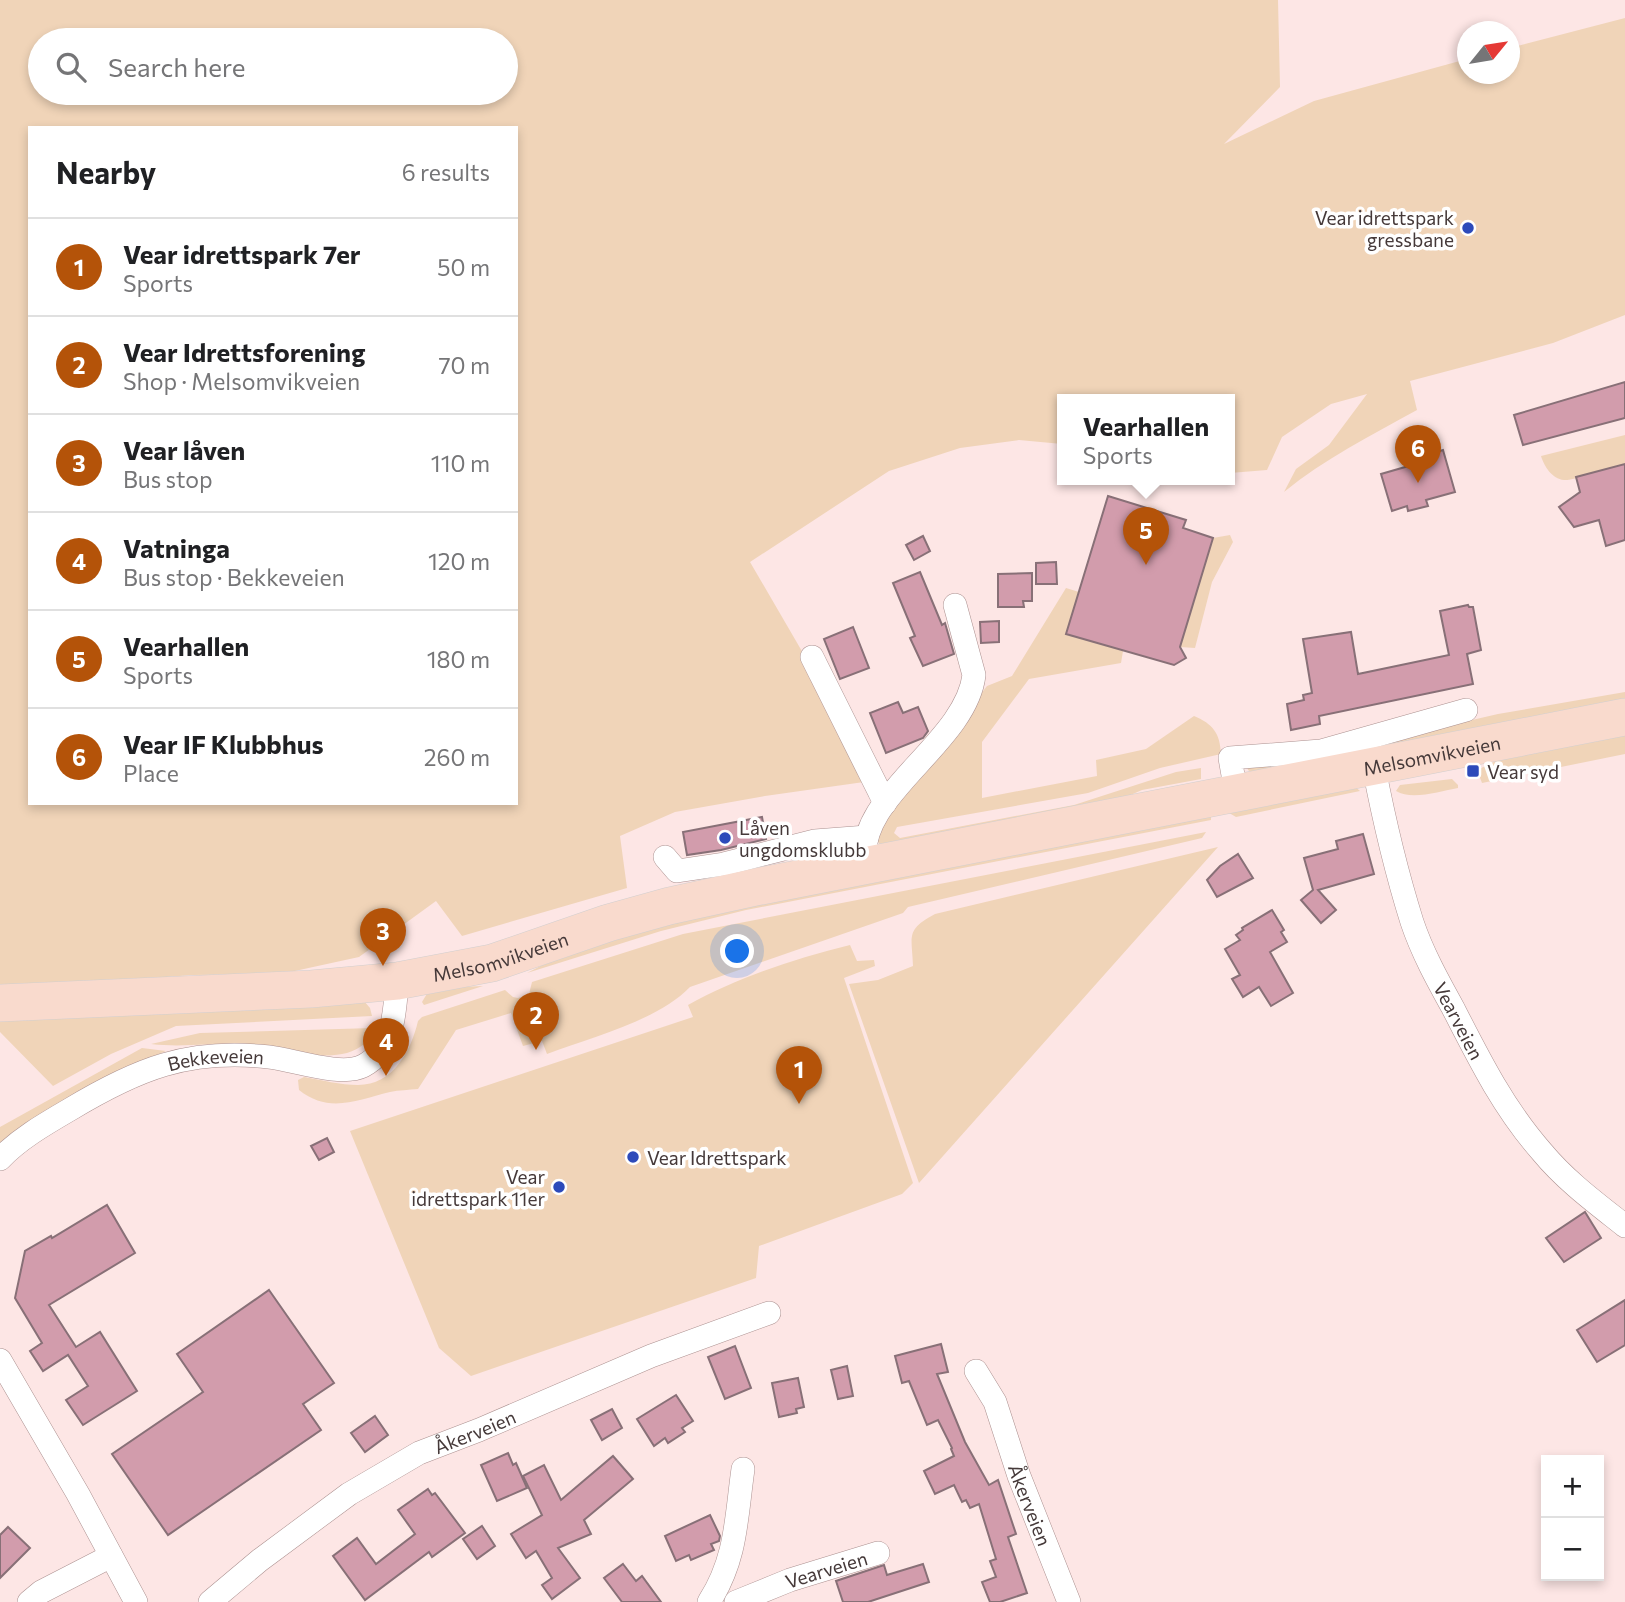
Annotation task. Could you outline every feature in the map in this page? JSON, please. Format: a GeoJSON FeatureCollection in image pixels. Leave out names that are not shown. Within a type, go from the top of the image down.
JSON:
{"type":"FeatureCollection","features":[{"type":"Feature","properties":{"kind":"main road","name":"Melsomvikveien"},"geometry":{"type":"LineString","coordinates":[[0,1003],[312,989],[397,981],[492,963],[608,923],[866,850],[1109,819],[1625,717]]}},
{"type":"Feature","properties":{"kind":"street"},"geometry":{"type":"LineString","coordinates":[[866,850],[885,803],[950,727],[973,687],[974,676],[955,606]]}},
{"type":"Feature","properties":{"kind":"street"},"geometry":{"type":"LineString","coordinates":[[812,657],[885,803]]}},
{"type":"Feature","properties":{"kind":"street","name":"Melsomvikveien"},"geometry":{"type":"LineString","coordinates":[[1236,792],[1230,758],[1321,751],[1466,710]]}},
{"type":"Feature","properties":{"kind":"street","name":"Vearveien"},"geometry":{"type":"LineString","coordinates":[[1374,768],[1398,876],[1413,926],[1488,1077],[1516,1120],[1543,1154],[1573,1184],[1625,1226]]}},
{"type":"Feature","properties":{"kind":"street","name":"Melsomvikveien"},"geometry":{"type":"LineString","coordinates":[[664,858],[677,871],[724,864],[815,841],[866,850]]}},
{"type":"Feature","properties":{"kind":"street","name":"Bekkeveien"},"geometry":{"type":"LineString","coordinates":[[0,1159],[8,1150],[49,1122],[101,1091],[135,1074],[185,1059],[234,1055],[269,1057],[341,1069],[362,1067],[380,1051],[391,1030],[395,1018],[397,981]]}},
{"type":"Feature","properties":{"kind":"street","name":"Åkerveien"},"geometry":{"type":"LineString","coordinates":[[210,1602],[260,1560],[349,1494],[419,1453],[651,1356],[769,1313]]}},
{"type":"Feature","properties":{"kind":"street"},"geometry":{"type":"LineString","coordinates":[[0,1360],[78,1494],[136,1602]]}},
{"type":"Feature","properties":{"kind":"street","name":"Åkerveien"},"geometry":{"type":"LineString","coordinates":[[976,1371],[995,1402],[1019,1476],[1069,1602]]}},
{"type":"Feature","properties":{"kind":"street"},"geometry":{"type":"LineString","coordinates":[[709,1602],[727,1569],[731,1555],[743,1469]]}},
{"type":"Feature","properties":{"kind":"street","name":"Vearveien"},"geometry":{"type":"LineString","coordinates":[[736,1602],[790,1580],[878,1553]]}},
{"type":"Feature","properties":{"kind":"street"},"geometry":{"type":"LineString","coordinates":[[29,1602],[41,1592],[111,1556]]}},
{"type":"Feature","properties":{"kind":"shaded area"},"geometry":{"type":"Polygon","coordinates":[[[0,0],[1278,0],[1280,87],[1224,144],[1314,101],[1457,62],[1457,84],[1520,84],[1520,45],[1625,18],[1625,315],[1553,343],[1410,381],[1417,410],[1332,458],[1284,492],[1296,469],[1329,445],[1367,394],[1331,404],[1282,437],[1267,470],[1235,473],[1235,394],[1057,394],[1057,444],[1019,440],[960,448],[889,471],[750,562],[821,684],[864,782],[675,812],[620,836],[627,888],[462,936],[436,901],[359,957],[281,974],[192,975],[0,990],[0,0]]]}},
{"type":"Feature","properties":{"kind":"shaded area"},"geometry":{"type":"Polygon","coordinates":[[[1625,435],[1625,464],[1576,478],[1564,480],[1552,475],[1541,456],[1625,435]]]}},
{"type":"Feature","properties":{"kind":"shaded area"},"geometry":{"type":"Polygon","coordinates":[[[1230,535],[1233,542],[1212,582],[1195,648],[1180,647],[1213,538],[1230,535]]]}},
{"type":"Feature","properties":{"kind":"shaded area"},"geometry":{"type":"Polygon","coordinates":[[[1066,588],[1079,592],[1066,633],[1123,651],[1121,663],[1029,679],[982,742],[982,798],[1097,776],[1096,760],[1146,749],[1194,716],[1214,730],[1221,754],[1160,768],[1088,793],[897,827],[894,833],[900,838],[1074,805],[1176,772],[1201,768],[1201,779],[1142,790],[1110,804],[882,850],[874,833],[987,686],[1012,676],[1066,588]]]}},
{"type":"Feature","properties":{"kind":"shaded area"},"geometry":{"type":"Polygon","coordinates":[[[1625,692],[1625,706],[1258,777],[1248,770],[1247,766],[1342,750],[1498,714],[1625,692]]]}},
{"type":"Feature","properties":{"kind":"shaded area"},"geometry":{"type":"Polygon","coordinates":[[[1625,729],[1625,754],[1482,783],[1477,770],[1519,750],[1625,729]]]}},
{"type":"Feature","properties":{"kind":"shaded area"},"geometry":{"type":"Polygon","coordinates":[[[1452,779],[1458,788],[1418,795],[1396,791],[1400,785],[1452,779]]]}},
{"type":"Feature","properties":{"kind":"shaded area"},"geometry":{"type":"Polygon","coordinates":[[[1353,785],[1360,791],[1236,817],[1224,810],[1353,785]]]}},
{"type":"Feature","properties":{"kind":"shaded area"},"geometry":{"type":"Polygon","coordinates":[[[1211,816],[1211,820],[746,910],[661,931],[527,973],[581,945],[615,933],[1211,816]]]}},
{"type":"Feature","properties":{"kind":"shaded area"},"geometry":{"type":"Polygon","coordinates":[[[1206,832],[1202,838],[908,907],[903,913],[690,987],[676,999],[642,1019],[547,1054],[542,1041],[523,1046],[511,1013],[456,1030],[418,1089],[393,1091],[343,1103],[321,1102],[299,1090],[298,1080],[304,1077],[358,1085],[381,1079],[391,1073],[405,1054],[422,1017],[505,990],[518,998],[529,994],[532,982],[683,934],[1206,832]]]}},
{"type":"Feature","properties":{"kind":"shaded area"},"geometry":{"type":"Polygon","coordinates":[[[1218,847],[919,1183],[849,984],[878,980],[913,966],[912,935],[919,925],[935,914],[1218,847]]]}},
{"type":"Feature","properties":{"kind":"shaded area","name":"Vear Idrettspark"},"geometry":{"type":"Polygon","coordinates":[[[850,945],[857,961],[874,960],[875,966],[844,978],[913,1183],[902,1194],[759,1246],[756,1278],[471,1376],[439,1348],[350,1131],[693,1017],[688,1005],[746,977],[850,945]]]}},
{"type":"Feature","properties":{"kind":"shaded area"},"geometry":{"type":"Polygon","coordinates":[[[483,986],[424,1005],[422,1002],[428,992],[437,988],[483,986]]]}},
{"type":"Feature","properties":{"kind":"shaded area"},"geometry":{"type":"Polygon","coordinates":[[[364,1001],[372,1016],[176,1026],[111,1054],[53,1086],[0,1032],[0,1020],[364,1001]]]}},
{"type":"Feature","properties":{"kind":"shaded area"},"geometry":{"type":"Polygon","coordinates":[[[373,1028],[370,1037],[360,1047],[335,1055],[249,1044],[151,1044],[200,1033],[373,1028]]]}},
{"type":"Feature","properties":{"kind":"shaded area"},"geometry":{"type":"Polygon","coordinates":[[[142,1048],[166,1051],[99,1080],[34,1118],[0,1146],[0,1127],[142,1048]]]}},
{"type":"Feature","properties":{"kind":"building"},"geometry":{"type":"Polygon","coordinates":[[[1625,382],[1625,418],[1523,445],[1514,415],[1625,382]]]}},
{"type":"Feature","properties":{"kind":"building"},"geometry":{"type":"Polygon","coordinates":[[[1443,450],[1455,492],[1426,500],[1428,506],[1408,511],[1407,506],[1392,511],[1381,474],[1419,463],[1417,458],[1443,450]]]}},
{"type":"Feature","properties":{"kind":"building"},"geometry":{"type":"Polygon","coordinates":[[[1625,464],[1625,540],[1606,546],[1599,520],[1574,527],[1559,507],[1580,492],[1576,477],[1625,464]]]}},
{"type":"Feature","properties":{"kind":"building"},"geometry":{"type":"Polygon","coordinates":[[[1108,496],[1186,520],[1183,528],[1213,538],[1180,647],[1186,658],[1174,665],[1066,634],[1108,496]]]}},
{"type":"Feature","properties":{"kind":"building"},"geometry":{"type":"Polygon","coordinates":[[[923,536],[930,551],[914,560],[906,545],[923,536]]]}},
{"type":"Feature","properties":{"kind":"building"},"geometry":{"type":"Polygon","coordinates":[[[1056,562],[1057,584],[1036,584],[1036,563],[1056,562]]]}},
{"type":"Feature","properties":{"kind":"building"},"geometry":{"type":"Polygon","coordinates":[[[920,572],[942,625],[945,623],[954,654],[923,666],[910,638],[915,636],[893,583],[920,572]]]}},
{"type":"Feature","properties":{"kind":"building"},"geometry":{"type":"Polygon","coordinates":[[[1032,573],[1032,601],[1023,601],[1024,607],[998,607],[998,574],[1032,573]]]}},
{"type":"Feature","properties":{"kind":"building"},"geometry":{"type":"Polygon","coordinates":[[[1468,605],[1473,607],[1481,650],[1467,654],[1473,684],[1319,716],[1320,724],[1291,730],[1287,704],[1304,700],[1303,695],[1312,693],[1303,639],[1351,632],[1358,674],[1449,655],[1440,611],[1468,605]]]}},
{"type":"Feature","properties":{"kind":"building"},"geometry":{"type":"Polygon","coordinates":[[[999,621],[999,642],[981,643],[980,622],[999,621]]]}},
{"type":"Feature","properties":{"kind":"building"},"geometry":{"type":"Polygon","coordinates":[[[853,627],[869,668],[840,679],[824,639],[853,627]]]}},
{"type":"Feature","properties":{"kind":"building"},"geometry":{"type":"Polygon","coordinates":[[[898,702],[903,713],[918,707],[928,731],[923,738],[886,753],[870,713],[898,702]]]}},
{"type":"Feature","properties":{"kind":"building","name":"Låven ungdomsklubb"},"geometry":{"type":"Polygon","coordinates":[[[762,817],[766,839],[687,855],[683,832],[762,817]]]}},
{"type":"Feature","properties":{"kind":"building"},"geometry":{"type":"Polygon","coordinates":[[[1363,834],[1374,874],[1318,890],[1336,910],[1321,923],[1301,900],[1313,890],[1304,858],[1338,849],[1336,841],[1363,834]]]}},
{"type":"Feature","properties":{"kind":"building"},"geometry":{"type":"Polygon","coordinates":[[[1238,854],[1253,878],[1217,897],[1207,880],[1220,866],[1238,854]]]}},
{"type":"Feature","properties":{"kind":"building"},"geometry":{"type":"Polygon","coordinates":[[[1272,910],[1284,930],[1281,932],[1287,942],[1270,952],[1293,993],[1271,1006],[1259,987],[1243,997],[1232,979],[1240,975],[1225,949],[1240,940],[1236,935],[1242,928],[1272,910]]]}},
{"type":"Feature","properties":{"kind":"building"},"geometry":{"type":"Polygon","coordinates":[[[327,1138],[334,1152],[319,1160],[311,1146],[327,1138]]]}},
{"type":"Feature","properties":{"kind":"building"},"geometry":{"type":"Polygon","coordinates":[[[107,1205],[135,1253],[49,1305],[76,1347],[100,1332],[137,1391],[83,1425],[66,1400],[88,1386],[68,1355],[43,1371],[30,1351],[42,1343],[15,1298],[25,1251],[107,1205]]]}},
{"type":"Feature","properties":{"kind":"building"},"geometry":{"type":"Polygon","coordinates":[[[1585,1212],[1601,1238],[1564,1262],[1546,1238],[1585,1212]]]}},
{"type":"Feature","properties":{"kind":"building"},"geometry":{"type":"Polygon","coordinates":[[[269,1290],[334,1383],[303,1404],[321,1430],[168,1535],[112,1454],[203,1392],[177,1354],[269,1290]]]}},
{"type":"Feature","properties":{"kind":"building"},"geometry":{"type":"Polygon","coordinates":[[[1625,1300],[1625,1345],[1597,1362],[1577,1330],[1625,1300]]]}},
{"type":"Feature","properties":{"kind":"building"},"geometry":{"type":"Polygon","coordinates":[[[941,1344],[948,1372],[937,1374],[965,1442],[989,1485],[998,1480],[1016,1534],[1008,1537],[1027,1593],[1000,1602],[990,1602],[982,1582],[996,1577],[990,1561],[996,1559],[979,1504],[970,1508],[966,1500],[962,1502],[954,1485],[935,1494],[924,1471],[954,1456],[952,1448],[938,1420],[927,1425],[909,1381],[902,1383],[895,1356],[941,1344]]]}},
{"type":"Feature","properties":{"kind":"building"},"geometry":{"type":"Polygon","coordinates":[[[735,1346],[751,1388],[725,1399],[708,1357],[735,1346]]]}},
{"type":"Feature","properties":{"kind":"building"},"geometry":{"type":"Polygon","coordinates":[[[847,1366],[853,1396],[838,1399],[831,1370],[847,1366]]]}},
{"type":"Feature","properties":{"kind":"building"},"geometry":{"type":"Polygon","coordinates":[[[798,1378],[804,1407],[796,1409],[797,1413],[779,1417],[772,1383],[798,1378]]]}},
{"type":"Feature","properties":{"kind":"building"},"geometry":{"type":"Polygon","coordinates":[[[676,1395],[693,1421],[682,1428],[685,1432],[668,1443],[665,1438],[654,1446],[637,1419],[676,1395]]]}},
{"type":"Feature","properties":{"kind":"building"},"geometry":{"type":"Polygon","coordinates":[[[612,1409],[622,1428],[602,1440],[591,1420],[612,1409]]]}},
{"type":"Feature","properties":{"kind":"building"},"geometry":{"type":"Polygon","coordinates":[[[375,1416],[388,1435],[365,1452],[351,1433],[375,1416]]]}},
{"type":"Feature","properties":{"kind":"building"},"geometry":{"type":"Polygon","coordinates":[[[508,1453],[513,1465],[516,1463],[527,1488],[497,1501],[481,1465],[508,1453]]]}},
{"type":"Feature","properties":{"kind":"building"},"geometry":{"type":"Polygon","coordinates":[[[613,1456],[633,1479],[584,1520],[591,1534],[558,1548],[580,1578],[552,1599],[542,1585],[552,1578],[536,1551],[526,1558],[511,1534],[542,1515],[523,1476],[544,1465],[561,1500],[613,1456]]]}},
{"type":"Feature","properties":{"kind":"building"},"geometry":{"type":"Polygon","coordinates":[[[428,1489],[432,1495],[435,1493],[465,1533],[432,1557],[429,1552],[365,1600],[333,1556],[357,1538],[376,1564],[415,1534],[398,1510],[428,1489]]]}},
{"type":"Feature","properties":{"kind":"building"},"geometry":{"type":"Polygon","coordinates":[[[710,1515],[720,1536],[719,1541],[711,1544],[714,1550],[691,1560],[689,1555],[676,1561],[665,1536],[710,1515]]]}},
{"type":"Feature","properties":{"kind":"building"},"geometry":{"type":"Polygon","coordinates":[[[482,1526],[495,1546],[477,1559],[463,1539],[482,1526]]]}},
{"type":"Feature","properties":{"kind":"building"},"geometry":{"type":"Polygon","coordinates":[[[8,1527],[30,1548],[0,1578],[0,1535],[8,1527]]]}},
{"type":"Feature","properties":{"kind":"building"},"geometry":{"type":"Polygon","coordinates":[[[623,1564],[636,1581],[642,1576],[661,1602],[622,1602],[604,1578],[623,1564]]]}},
{"type":"Feature","properties":{"kind":"building"},"geometry":{"type":"Polygon","coordinates":[[[923,1564],[929,1582],[868,1602],[843,1602],[836,1581],[884,1565],[887,1575],[923,1564]]]}},
{"type":"Feature","properties":{"kind":"place","name":"Vear idrettspark gressbane"},"geometry":{"type":"Point","coordinates":[1468,228]}},
{"type":"Feature","properties":{"kind":"place","name":"Vear IF Klubbhus"},"geometry":{"type":"Point","coordinates":[1418,483]}},
{"type":"Feature","properties":{"kind":"place","name":"Vearhallen"},"geometry":{"type":"Point","coordinates":[1146,565]}},
{"type":"Feature","properties":{"kind":"place","name":"Vear syd"},"geometry":{"type":"Point","coordinates":[1473,771]}},
{"type":"Feature","properties":{"kind":"place","name":"Låven ungdomsklubb"},"geometry":{"type":"Point","coordinates":[725,838]}},
{"type":"Feature","properties":{"kind":"place","name":"Vear låven"},"geometry":{"type":"Point","coordinates":[383,966]}},
{"type":"Feature","properties":{"kind":"place","name":"Vear Idrettsforening"},"geometry":{"type":"Point","coordinates":[536,1050]}},
{"type":"Feature","properties":{"kind":"place","name":"Vatninga"},"geometry":{"type":"Point","coordinates":[386,1076]}},
{"type":"Feature","properties":{"kind":"place","name":"Vear idrettspark 7er"},"geometry":{"type":"Point","coordinates":[799,1104]}},
{"type":"Feature","properties":{"kind":"place","name":"Vear Idrettspark"},"geometry":{"type":"Point","coordinates":[633,1157]}},
{"type":"Feature","properties":{"kind":"place","name":"Vear idrettspark 11er"},"geometry":{"type":"Point","coordinates":[559,1187]}}]}
